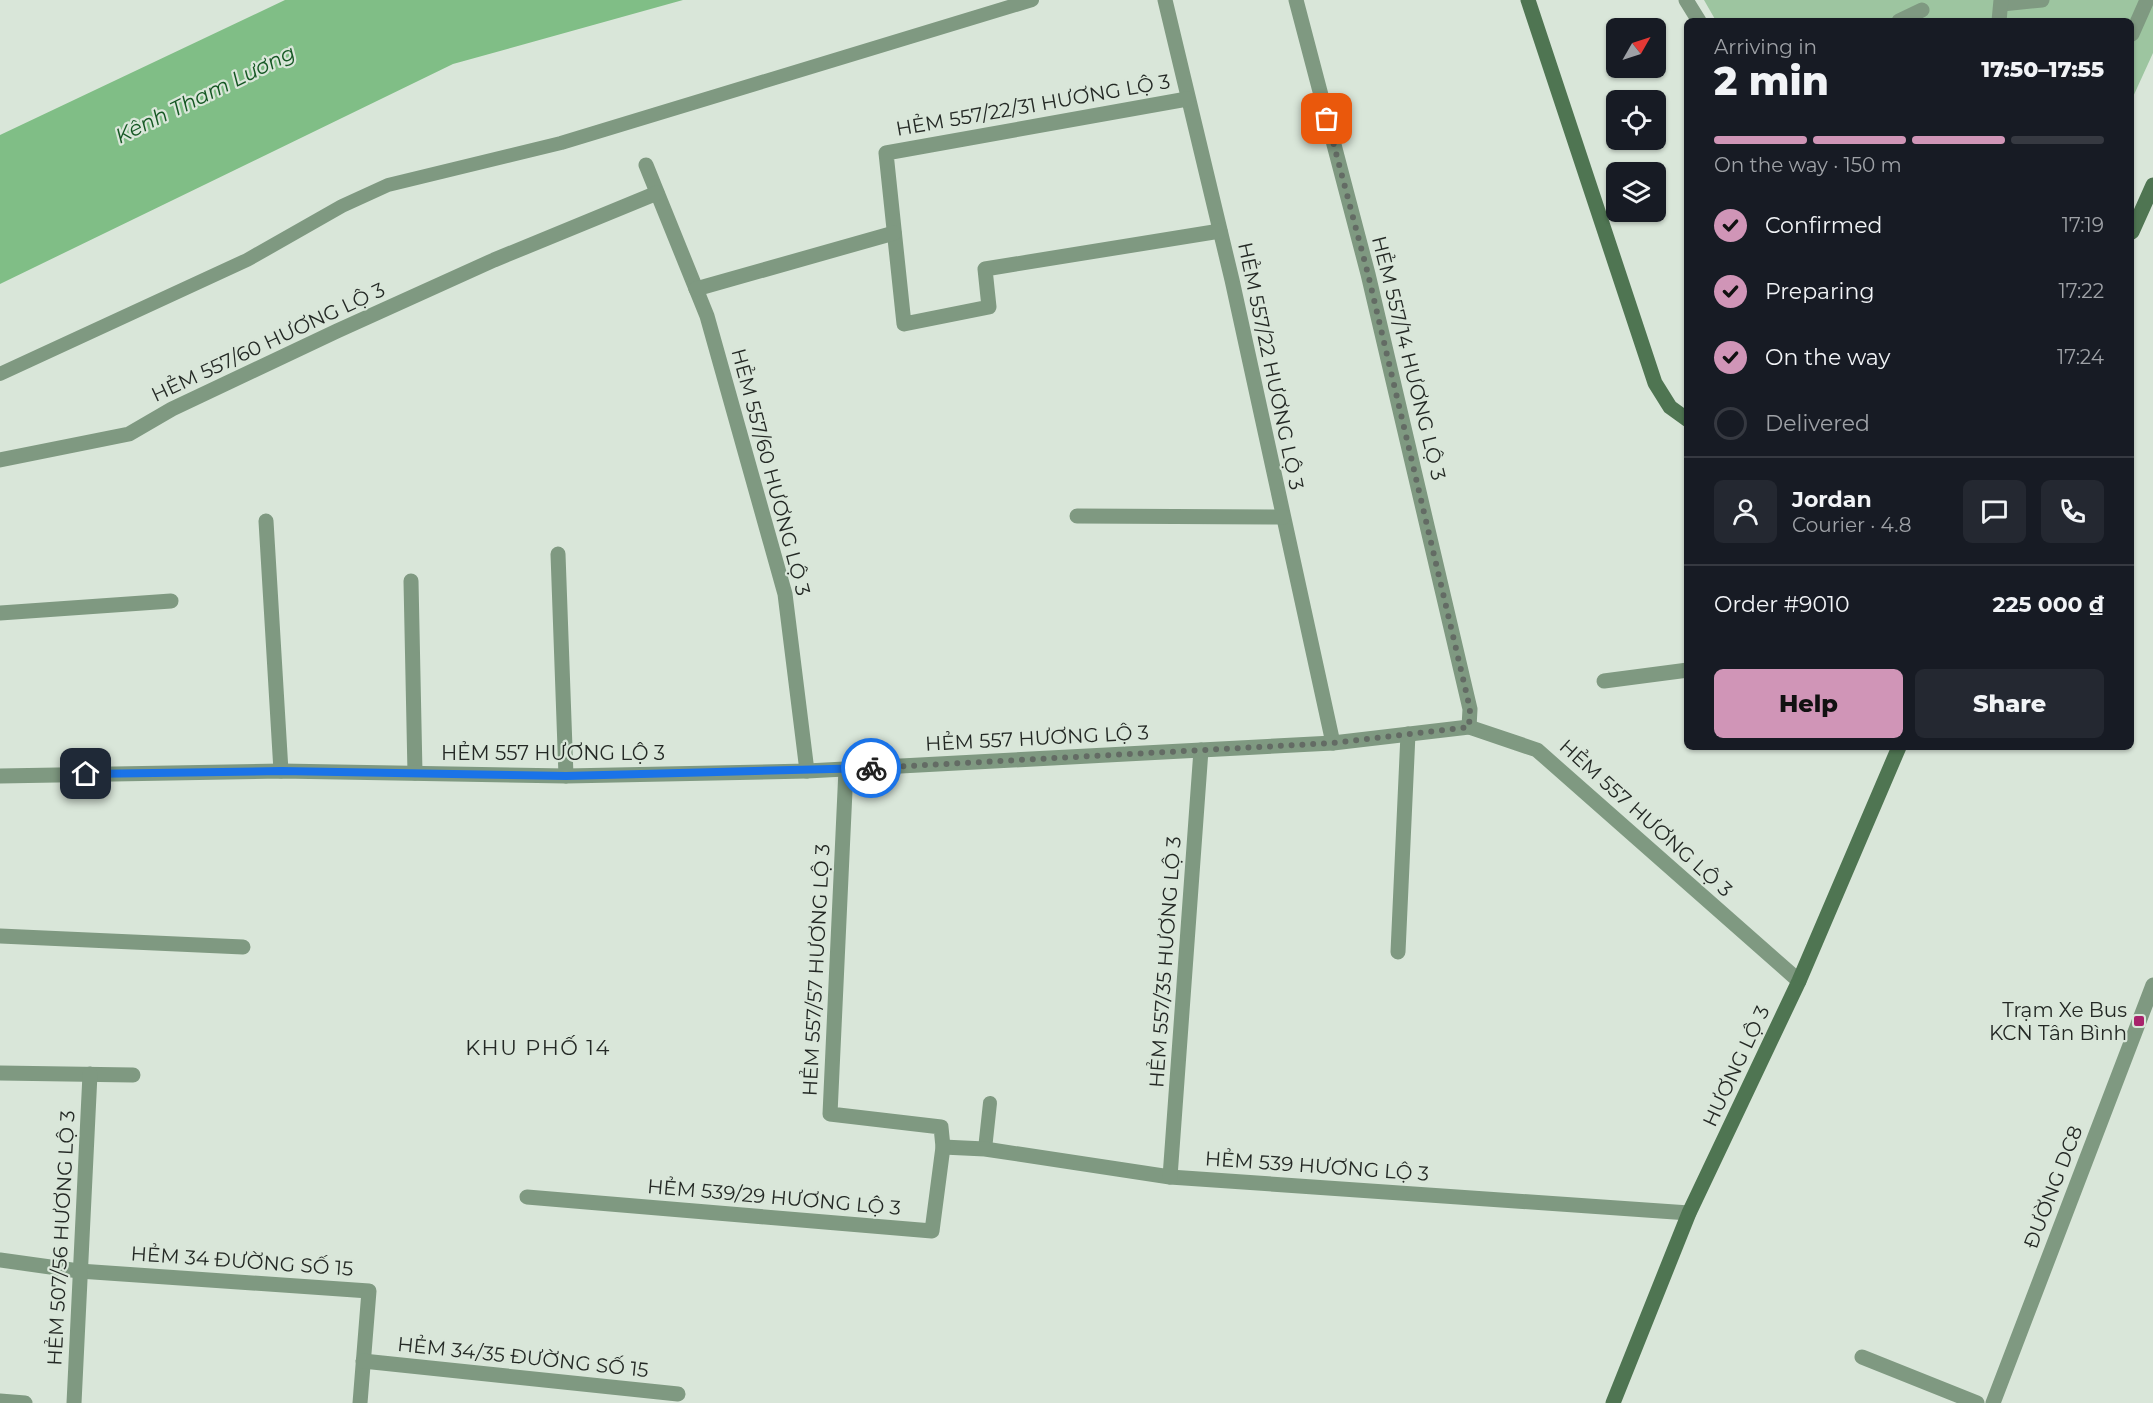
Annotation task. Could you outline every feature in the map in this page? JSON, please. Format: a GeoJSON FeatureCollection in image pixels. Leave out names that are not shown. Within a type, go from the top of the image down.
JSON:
{"type":"FeatureCollection","features":[{"type":"Feature","properties":{"kind":"street","name":"HẺM 557/22 HƯƠNG LỘ 3"},"geometry":{"type":"LineString","coordinates":[[1165,0],[1186,99],[1220,231],[1333,743]]}},
{"type":"Feature","properties":{"kind":"street","name":"HẺM 557/14 HƯƠNG LỘ 3"},"geometry":{"type":"LineString","coordinates":[[1296,0],[1371,285],[1470,709],[1469,727]]}},
{"type":"Feature","properties":{"kind":"street"},"geometry":{"type":"LineString","coordinates":[[1528,0],[1655,383],[1670,407],[1684,417]]}},
{"type":"Feature","properties":{"kind":"street"},"geometry":{"type":"LineString","coordinates":[[1686,0],[1697,18]]}},
{"type":"Feature","properties":{"kind":"street"},"geometry":{"type":"LineString","coordinates":[[2000,18],[2001,2],[2042,0]]}},
{"type":"Feature","properties":{"kind":"street"},"geometry":{"type":"LineString","coordinates":[[2134,29],[2147,0]]}},
{"type":"Feature","properties":{"kind":"street"},"geometry":{"type":"LineString","coordinates":[[1906,18],[1923,10]]}},
{"type":"Feature","properties":{"kind":"street","name":"HẺM 557/22/31 HƯƠNG LỘ 3"},"geometry":{"type":"LineString","coordinates":[[894,233],[886,153],[1186,99]]}},
{"type":"Feature","properties":{"kind":"street","name":"HẺM 557/60 HƯƠNG LỘ 3"},"geometry":{"type":"LineString","coordinates":[[646,165],[707,316],[785,594],[807,771]]}},
{"type":"Feature","properties":{"kind":"street"},"geometry":{"type":"LineString","coordinates":[[2134,228],[2153,185]]}},
{"type":"Feature","properties":{"kind":"street","name":"HẺM 557/60 HƯƠNG LỘ 3"},"geometry":{"type":"LineString","coordinates":[[0,459],[129,434],[172,409],[337,331],[494,260],[657,193]]}},
{"type":"Feature","properties":{"kind":"street"},"geometry":{"type":"LineString","coordinates":[[696,290],[894,233],[904,324],[989,307],[986,269],[1220,231]]}},
{"type":"Feature","properties":{"kind":"street"},"geometry":{"type":"LineString","coordinates":[[1077,516],[1283,517]]}},
{"type":"Feature","properties":{"kind":"street"},"geometry":{"type":"LineString","coordinates":[[266,521],[281,771]]}},
{"type":"Feature","properties":{"kind":"street"},"geometry":{"type":"LineString","coordinates":[[558,554],[566,776]]}},
{"type":"Feature","properties":{"kind":"street"},"geometry":{"type":"LineString","coordinates":[[411,581],[415,773]]}},
{"type":"Feature","properties":{"kind":"street"},"geometry":{"type":"LineString","coordinates":[[0,613],[171,601]]}},
{"type":"Feature","properties":{"kind":"street"},"geometry":{"type":"LineString","coordinates":[[1604,681],[1684,671]]}},
{"type":"Feature","properties":{"kind":"street","name":"HẺM 557 HƯƠNG LỘ 3"},"geometry":{"type":"LineString","coordinates":[[0,776],[281,771],[566,776],[807,771],[1333,743],[1469,727],[1537,750],[1799,981]]}},
{"type":"Feature","properties":{"kind":"street"},"geometry":{"type":"LineString","coordinates":[[1398,952],[1408,734]]}},
{"type":"Feature","properties":{"kind":"street","name":"HẺM 557/35 HƯƠNG LỘ 3"},"geometry":{"type":"LineString","coordinates":[[1170,1177],[1201,750]]}},
{"type":"Feature","properties":{"kind":"street","name":"HƯƠNG LỘ 3"},"geometry":{"type":"LineString","coordinates":[[1613,1403],[1689,1213],[1799,981],[1898,750]]}},
{"type":"Feature","properties":{"kind":"street","name":"HẺM 557/57 HƯƠNG LỘ 3"},"geometry":{"type":"LineString","coordinates":[[846,769],[830,1114],[941,1127],[943,1147]]}},
{"type":"Feature","properties":{"kind":"street"},"geometry":{"type":"LineString","coordinates":[[0,936],[243,947]]}},
{"type":"Feature","properties":{"kind":"street","name":"ĐƯỜNG DC8"},"geometry":{"type":"LineString","coordinates":[[1993,1403],[2153,985]]}},
{"type":"Feature","properties":{"kind":"street"},"geometry":{"type":"LineString","coordinates":[[0,1073],[133,1075]]}},
{"type":"Feature","properties":{"kind":"street","name":"HẺM 507/56 HƯƠNG LỘ 3"},"geometry":{"type":"LineString","coordinates":[[74,1403],[90,1074]]}},
{"type":"Feature","properties":{"kind":"street","name":"HẺM 539 HƯƠNG LỘ 3"},"geometry":{"type":"LineString","coordinates":[[943,1147],[986,1149],[1170,1177],[1689,1213]]}},
{"type":"Feature","properties":{"kind":"street","name":"HẺM 539/29 HƯƠNG LỘ 3"},"geometry":{"type":"LineString","coordinates":[[527,1197],[932,1231],[943,1147]]}},
{"type":"Feature","properties":{"kind":"street","name":"HẺM 34 ĐƯỜNG SỐ 15"},"geometry":{"type":"LineString","coordinates":[[0,1260],[80,1271],[369,1291],[360,1403]]}},
{"type":"Feature","properties":{"kind":"street"},"geometry":{"type":"LineString","coordinates":[[1862,1357],[1977,1403]]}},
{"type":"Feature","properties":{"kind":"street","name":"HẺM 34/35 ĐƯỜNG SỐ 15"},"geometry":{"type":"LineString","coordinates":[[363,1361],[678,1394]]}},
{"type":"Feature","properties":{"kind":"street"},"geometry":{"type":"LineString","coordinates":[[0,1401],[25,1403]]}},
{"type":"Feature","properties":{"kind":"lane"},"geometry":{"type":"LineString","coordinates":[[0,374],[247,260],[342,206],[388,184],[561,143],[1032,0]]}},
{"type":"Feature","properties":{"kind":"lane"},"geometry":{"type":"LineString","coordinates":[[986,1149],[990,1104]]}},
{"type":"Feature","properties":{"kind":"shaded area"},"geometry":{"type":"Polygon","coordinates":[[[1704,0],[2153,0],[2153,53],[2134,95],[2134,18],[1714,18],[1704,0]]]}},
{"type":"Feature","properties":{"kind":"water","name":"Kênh Tham Lương"},"geometry":{"type":"Polygon","coordinates":[[[285,0],[683,0],[453,64],[0,284],[0,135],[285,0]]]}},
{"type":"Feature","properties":{"kind":"way so far"},"geometry":{"type":"LineString","coordinates":[[871,768],[1333,743],[1469,727],[1470,709],[1465,687],[1368,274],[1327,119]]}},
{"type":"Feature","properties":{"kind":"place","name":"Trạm Xe Bus KCN Tân Bình"},"geometry":{"type":"Point","coordinates":[2139,1021]}},
{"type":"Feature","properties":{"kind":"district","name":"KHU PHỐ 14"},"geometry":{"type":"Point","coordinates":[538,1047]}},
{"type":"Feature","properties":{"kind":"route"},"geometry":{"type":"LineString","coordinates":[[86,774],[281,771],[566,776],[871,768]]}}]}
